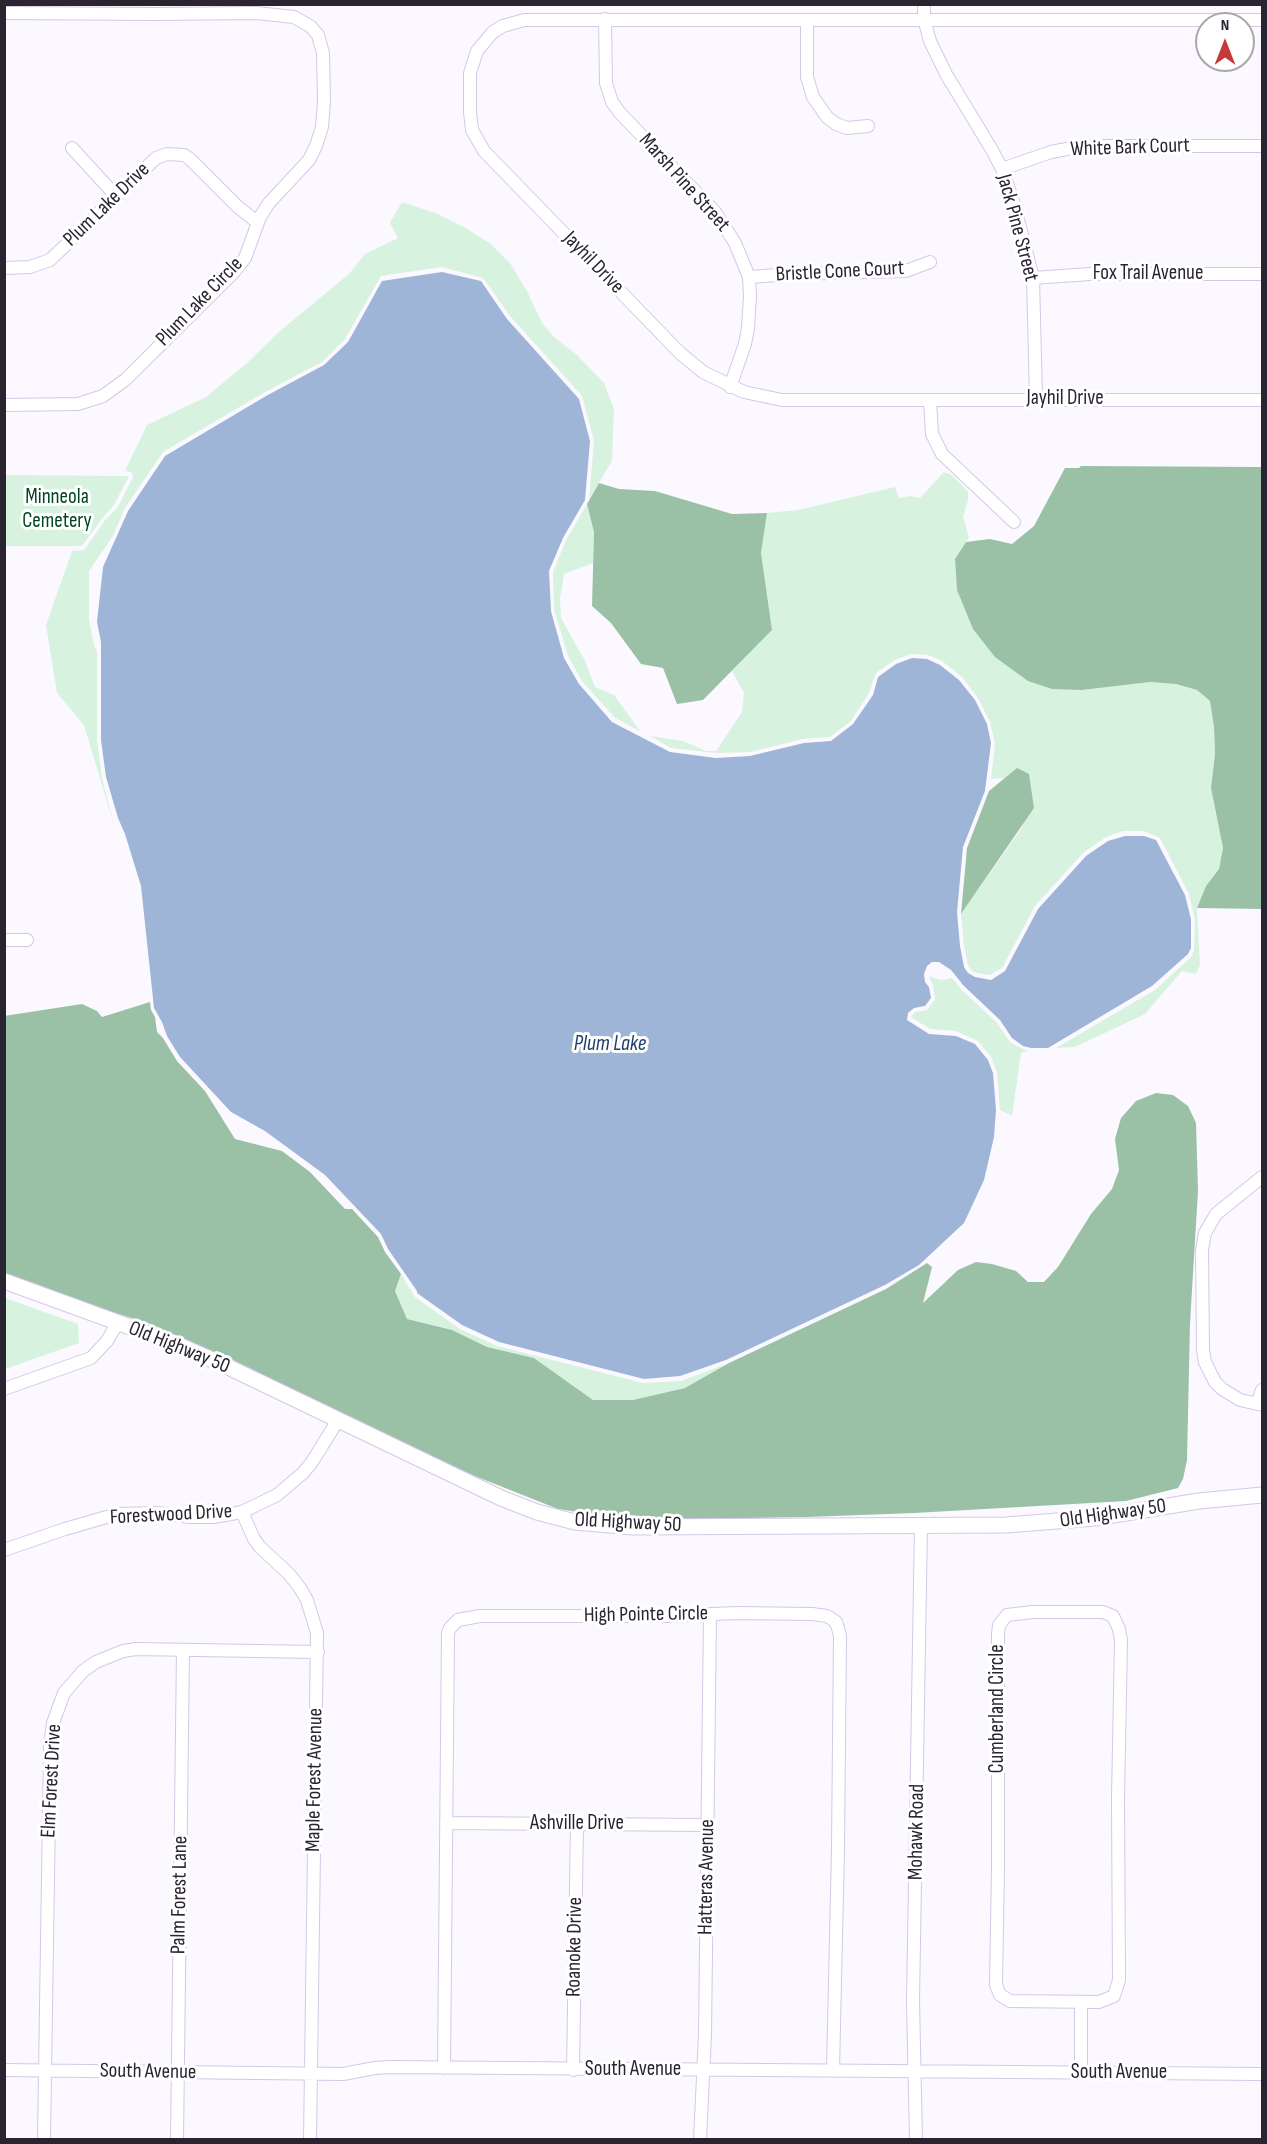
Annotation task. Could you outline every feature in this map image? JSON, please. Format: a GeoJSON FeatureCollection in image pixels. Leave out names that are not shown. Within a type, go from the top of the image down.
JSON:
{"type":"FeatureCollection","features":[{"type":"Feature","properties":{"kind":"main road","name":"Old Highway 50"},"geometry":{"type":"LineString","coordinates":[[4,1281],[174,1343],[501,1498],[537,1512],[575,1522],[633,1527],[1006,1525],[1057,1522],[1199,1501],[1263,1495]]}},
{"type":"Feature","properties":{"kind":"street","name":"Jack Pine Street"},"geometry":{"type":"LineString","coordinates":[[924,4],[924,20],[930,41],[946,74],[1002,169],[1014,204],[1033,278],[1036,399]]}},
{"type":"Feature","properties":{"kind":"street","name":"Plum Lake Circle"},"geometry":{"type":"LineString","coordinates":[[4,13],[256,12],[285,14],[310,26],[318,35],[323,53],[324,101],[319,141],[309,160],[269,203],[257,222],[250,247],[234,272],[114,389],[89,402],[78,404],[4,405]]}},
{"type":"Feature","properties":{"kind":"street","name":"Marsh Pine Street"},"geometry":{"type":"LineString","coordinates":[[605,19],[606,83],[612,102],[715,212],[735,243],[749,277],[748,328],[730,387]]}},
{"type":"Feature","properties":{"kind":"street","name":"Jayhil Drive"},"geometry":{"type":"LineString","coordinates":[[1263,20],[524,20],[503,26],[493,32],[477,51],[470,73],[472,130],[484,151],[680,352],[703,372],[730,387],[754,395],[782,400],[1263,400]]}},
{"type":"Feature","properties":{"kind":"street"},"geometry":{"type":"LineString","coordinates":[[807,20],[807,77],[809,87],[819,107],[836,124],[847,128],[868,126]]}},
{"type":"Feature","properties":{"kind":"street","name":"White Bark Court"},"geometry":{"type":"LineString","coordinates":[[1002,169],[1051,152],[1072,148],[1263,146]]}},
{"type":"Feature","properties":{"kind":"street"},"geometry":{"type":"LineString","coordinates":[[72,148],[116,196]]}},
{"type":"Feature","properties":{"kind":"street","name":"Plum Lake Drive"},"geometry":{"type":"LineString","coordinates":[[4,268],[30,267],[50,260],[156,158],[174,153],[190,159],[238,207],[257,222]]}},
{"type":"Feature","properties":{"kind":"street","name":"Bristle Cone Court"},"geometry":{"type":"LineString","coordinates":[[749,277],[906,271],[930,262]]}},
{"type":"Feature","properties":{"kind":"street","name":"Fox Trail Avenue"},"geometry":{"type":"LineString","coordinates":[[1033,278],[1090,274],[1263,274]]}},
{"type":"Feature","properties":{"kind":"street"},"geometry":{"type":"LineString","coordinates":[[930,400],[932,434],[942,454],[1014,522]]}},
{"type":"Feature","properties":{"kind":"street"},"geometry":{"type":"LineString","coordinates":[[4,940],[27,940]]}},
{"type":"Feature","properties":{"kind":"street"},"geometry":{"type":"LineString","coordinates":[[1263,1177],[1216,1214],[1205,1233],[1202,1250],[1205,1362],[1215,1382],[1240,1400],[1260,1404],[1263,1390]]}},
{"type":"Feature","properties":{"kind":"street"},"geometry":{"type":"LineString","coordinates":[[4,1389],[91,1358],[107,1341],[118,1322]]}},
{"type":"Feature","properties":{"kind":"street","name":"Forestwood Drive"},"geometry":{"type":"LineString","coordinates":[[4,1550],[117,1514],[157,1513],[213,1517],[242,1512],[277,1495],[303,1473],[338,1420]]}},
{"type":"Feature","properties":{"kind":"street","name":"Maple Forest Avenue"},"geometry":{"type":"LineString","coordinates":[[242,1512],[260,1547],[289,1574],[300,1588],[315,1621],[318,1652],[310,2139]]}},
{"type":"Feature","properties":{"kind":"street","name":"Mohawk Road"},"geometry":{"type":"LineString","coordinates":[[916,2139],[913,2001],[921,1525]]}},
{"type":"Feature","properties":{"kind":"street","name":"Cumberland Circle"},"geometry":{"type":"LineString","coordinates":[[1103,1612],[1113,1616],[1121,1640],[1118,1798],[1119,1980],[1117,1990],[1111,1999],[1081,2002],[1010,2001],[1000,1995],[996,1985],[998,1634],[1003,1619],[1007,1615],[1017,1613],[1103,1612]]}},
{"type":"Feature","properties":{"kind":"street","name":"Hatteras Avenue"},"geometry":{"type":"LineString","coordinates":[[700,2139],[704,2071],[710,1614]]}},
{"type":"Feature","properties":{"kind":"street","name":"High Pointe Circle"},"geometry":{"type":"LineString","coordinates":[[444,2068],[448,1633],[453,1623],[466,1617],[480,1616],[812,1614],[827,1616],[836,1622],[840,1636],[833,2070]]}},
{"type":"Feature","properties":{"kind":"street","name":"Elm Forest Drive"},"geometry":{"type":"LineString","coordinates":[[44,2139],[50,1746],[58,1707],[72,1683],[83,1671],[109,1656],[136,1649],[318,1652]]}},
{"type":"Feature","properties":{"kind":"street","name":"Palm Forest Lane"},"geometry":{"type":"LineString","coordinates":[[177,2139],[183,1650]]}},
{"type":"Feature","properties":{"kind":"street","name":"Ashville Drive"},"geometry":{"type":"LineString","coordinates":[[446,1823],[707,1825]]}},
{"type":"Feature","properties":{"kind":"street","name":"Roanoke Drive"},"geometry":{"type":"LineString","coordinates":[[573,2070],[577,1824]]}},
{"type":"Feature","properties":{"kind":"street"},"geometry":{"type":"LineString","coordinates":[[1081,2002],[1081,2073]]}},
{"type":"Feature","properties":{"kind":"street","name":"South Avenue"},"geometry":{"type":"LineString","coordinates":[[4,2070],[343,2074],[375,2068],[444,2068],[1263,2074]]}},
{"type":"Feature","properties":{"kind":"green space"},"geometry":{"type":"Polygon","coordinates":[[[402,202],[438,214],[464,227],[491,244],[510,263],[527,291],[542,323],[604,383],[614,409],[612,461],[589,499],[594,441],[582,396],[510,316],[483,278],[442,267],[381,276],[345,339],[322,362],[265,392],[163,452],[125,508],[113,536],[89,571],[89,619],[97,651],[97,740],[102,778],[115,828],[84,725],[57,693],[46,625],[72,551],[84,550],[106,519],[118,507],[133,477],[131,472],[125,471],[147,425],[206,397],[247,363],[281,330],[349,274],[365,254],[398,238],[390,223],[402,202]]]}},
{"type":"Feature","properties":{"kind":"green space"},"geometry":{"type":"Polygon","coordinates":[[[1081,466],[1262,467],[1262,909],[1197,908],[1206,886],[1219,869],[1223,848],[1211,788],[1215,754],[1210,701],[1197,690],[1176,684],[1150,682],[1082,690],[1052,689],[1028,681],[995,657],[973,629],[957,590],[955,559],[966,542],[990,539],[1012,544],[1034,526],[1065,468],[1081,466]]]}},
{"type":"Feature","properties":{"kind":"green space"},"geometry":{"type":"Polygon","coordinates":[[[944,472],[950,474],[968,492],[963,517],[969,537],[955,559],[957,590],[1082,690],[1150,682],[1176,684],[1197,690],[1210,701],[1215,754],[1211,788],[1223,848],[1219,869],[1206,886],[1197,908],[1200,965],[1196,974],[1182,971],[1145,1014],[1075,1047],[1056,1048],[1155,990],[1191,957],[1194,950],[1195,920],[1189,894],[1160,838],[1144,831],[1123,831],[1106,837],[1084,852],[1035,906],[1002,968],[990,975],[971,970],[964,946],[961,914],[1023,826],[1017,768],[1005,778],[991,779],[995,743],[990,722],[978,698],[962,677],[942,661],[928,655],[911,654],[895,660],[876,673],[869,693],[851,721],[830,737],[803,739],[750,752],[716,753],[671,748],[650,736],[683,741],[706,751],[716,751],[742,712],[744,693],[732,671],[772,630],[761,553],[767,513],[798,510],[895,487],[899,498],[910,496],[920,498],[944,472]]]}},
{"type":"Feature","properties":{"kind":"green space","name":"Minneola Cemetery"},"geometry":{"type":"Polygon","coordinates":[[[5,475],[129,476],[114,505],[82,546],[5,546],[5,475]]]}},
{"type":"Feature","properties":{"kind":"green space"},"geometry":{"type":"Polygon","coordinates":[[[599,483],[619,489],[655,491],[732,514],[767,513],[761,553],[772,630],[703,700],[677,704],[663,668],[641,664],[611,623],[592,606],[594,532],[587,504],[599,483]]]}},
{"type":"Feature","properties":{"kind":"green space"},"geometry":{"type":"Polygon","coordinates":[[[587,504],[594,532],[593,563],[564,574],[560,599],[561,618],[585,661],[595,687],[614,695],[640,731],[615,718],[582,681],[568,656],[554,610],[553,572],[566,540],[587,504]]]}},
{"type":"Feature","properties":{"kind":"green space"},"geometry":{"type":"Polygon","coordinates":[[[1017,768],[1029,774],[1034,808],[961,914],[967,848],[989,791],[1017,768]]]}},
{"type":"Feature","properties":{"kind":"green space"},"geometry":{"type":"Polygon","coordinates":[[[929,976],[941,980],[952,978],[997,1023],[1010,1042],[1027,1051],[1021,1053],[1012,1116],[1000,1110],[997,1073],[991,1057],[978,1041],[956,1031],[930,1029],[911,1017],[915,1012],[927,1010],[935,999],[929,976]]]}},
{"type":"Feature","properties":{"kind":"green space"},"geometry":{"type":"Polygon","coordinates":[[[150,1002],[157,1032],[177,1061],[205,1091],[235,1139],[282,1151],[310,1172],[345,1209],[352,1209],[378,1237],[385,1252],[401,1274],[395,1291],[407,1319],[452,1330],[487,1347],[534,1358],[593,1400],[633,1400],[685,1388],[729,1363],[886,1289],[927,1263],[932,1267],[923,1303],[958,1270],[976,1262],[1016,1271],[1028,1282],[1044,1282],[1058,1267],[1091,1214],[1112,1189],[1119,1170],[1115,1139],[1121,1118],[1136,1101],[1156,1093],[1173,1095],[1188,1106],[1196,1123],[1198,1191],[1190,1323],[1187,1460],[1183,1479],[1178,1488],[1126,1501],[914,1513],[631,1520],[558,1509],[427,1457],[235,1361],[148,1323],[60,1296],[5,1276],[4,1016],[82,1004],[97,1011],[102,1017],[150,1002]]]}},
{"type":"Feature","properties":{"kind":"green space"},"geometry":{"type":"Polygon","coordinates":[[[401,1274],[415,1297],[460,1329],[497,1346],[643,1383],[681,1381],[729,1363],[685,1388],[633,1400],[593,1400],[534,1358],[487,1347],[452,1330],[407,1319],[395,1291],[401,1274]]]}},
{"type":"Feature","properties":{"kind":"green space"},"geometry":{"type":"Polygon","coordinates":[[[5,1298],[78,1324],[79,1343],[5,1369],[5,1298]]]}},
{"type":"Feature","properties":{"kind":"water","name":"Plum Lake"},"geometry":{"type":"Polygon","coordinates":[[[442,272],[481,281],[507,319],[579,399],[590,441],[585,500],[563,538],[549,571],[551,611],[564,658],[579,684],[612,722],[670,752],[716,758],[750,756],[804,743],[831,741],[853,724],[873,695],[878,677],[896,664],[912,658],[927,659],[940,665],[959,680],[975,700],[987,724],[991,743],[985,791],[963,847],[957,912],[960,946],[964,967],[968,973],[991,980],[1005,971],[1038,909],[1086,856],[1108,841],[1125,836],[1144,836],[1156,840],[1185,895],[1191,919],[1191,948],[1188,954],[1152,986],[1048,1048],[1023,1046],[1012,1038],[1000,1020],[964,986],[951,970],[939,962],[932,962],[927,966],[924,974],[925,982],[929,987],[931,998],[925,1006],[914,1008],[908,1013],[907,1020],[929,1034],[956,1036],[975,1044],[988,1060],[993,1073],[996,1110],[994,1137],[984,1180],[964,1223],[919,1265],[885,1285],[726,1360],[680,1376],[644,1379],[499,1342],[462,1325],[417,1293],[388,1249],[381,1234],[325,1175],[265,1131],[231,1112],[180,1057],[154,1008],[141,886],[106,777],[101,740],[101,642],[97,622],[103,567],[128,511],[165,456],[266,396],[324,365],[348,342],[382,281],[442,272]]]}}]}
